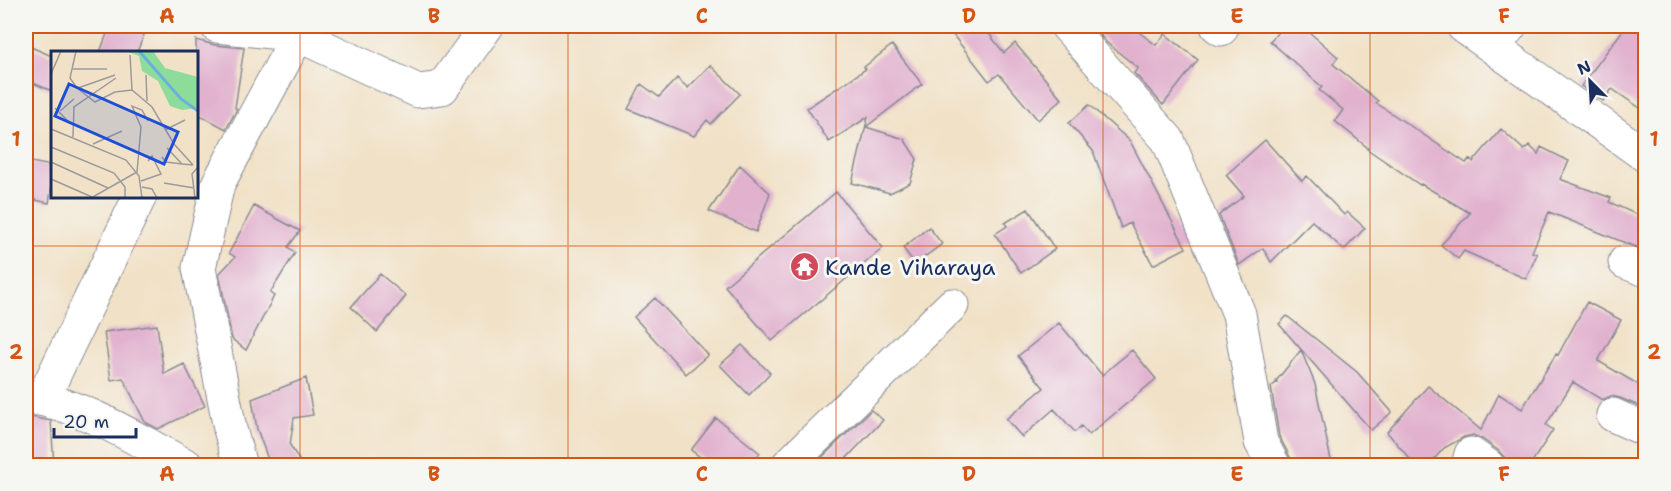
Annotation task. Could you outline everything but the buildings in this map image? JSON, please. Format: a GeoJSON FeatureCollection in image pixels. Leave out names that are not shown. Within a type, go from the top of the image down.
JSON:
{"type":"FeatureCollection","features":[{"type":"Feature","properties":{"kind":"street"},"geometry":{"type":"LineString","coordinates":[[217,26],[302,30],[418,91],[442,88],[488,26]]}},
{"type":"Feature","properties":{"kind":"street"},"geometry":{"type":"LineString","coordinates":[[1067,26],[1168,140],[1239,314],[1261,442],[1274,465]]}},
{"type":"Feature","properties":{"kind":"street"},"geometry":{"type":"LineString","coordinates":[[1463,26],[1502,36],[1646,156]]}},
{"type":"Feature","properties":{"kind":"street"},"geometry":{"type":"LineString","coordinates":[[240,465],[230,429],[199,268],[218,184],[302,30]]}},
{"type":"Feature","properties":{"kind":"street"},"geometry":{"type":"LineString","coordinates":[[139,198],[34,398],[87,414],[186,465]]}},
{"type":"Feature","properties":{"kind":"street"},"geometry":{"type":"LineString","coordinates":[[787,465],[952,305]]}},
{"type":"Feature","properties":{"kind":"street"},"geometry":{"type":"LineString","coordinates":[[1613,415],[1646,430]]}},
{"type":"Feature","properties":{"kind":"street"},"geometry":{"type":"LineString","coordinates":[[1468,465],[1471,454],[1488,465]]}},
{"type":"Feature","properties":{"kind":"place","name":"Kande Viharaya"},"geometry":{"type":"Point","coordinates":[804,267]}}]}
